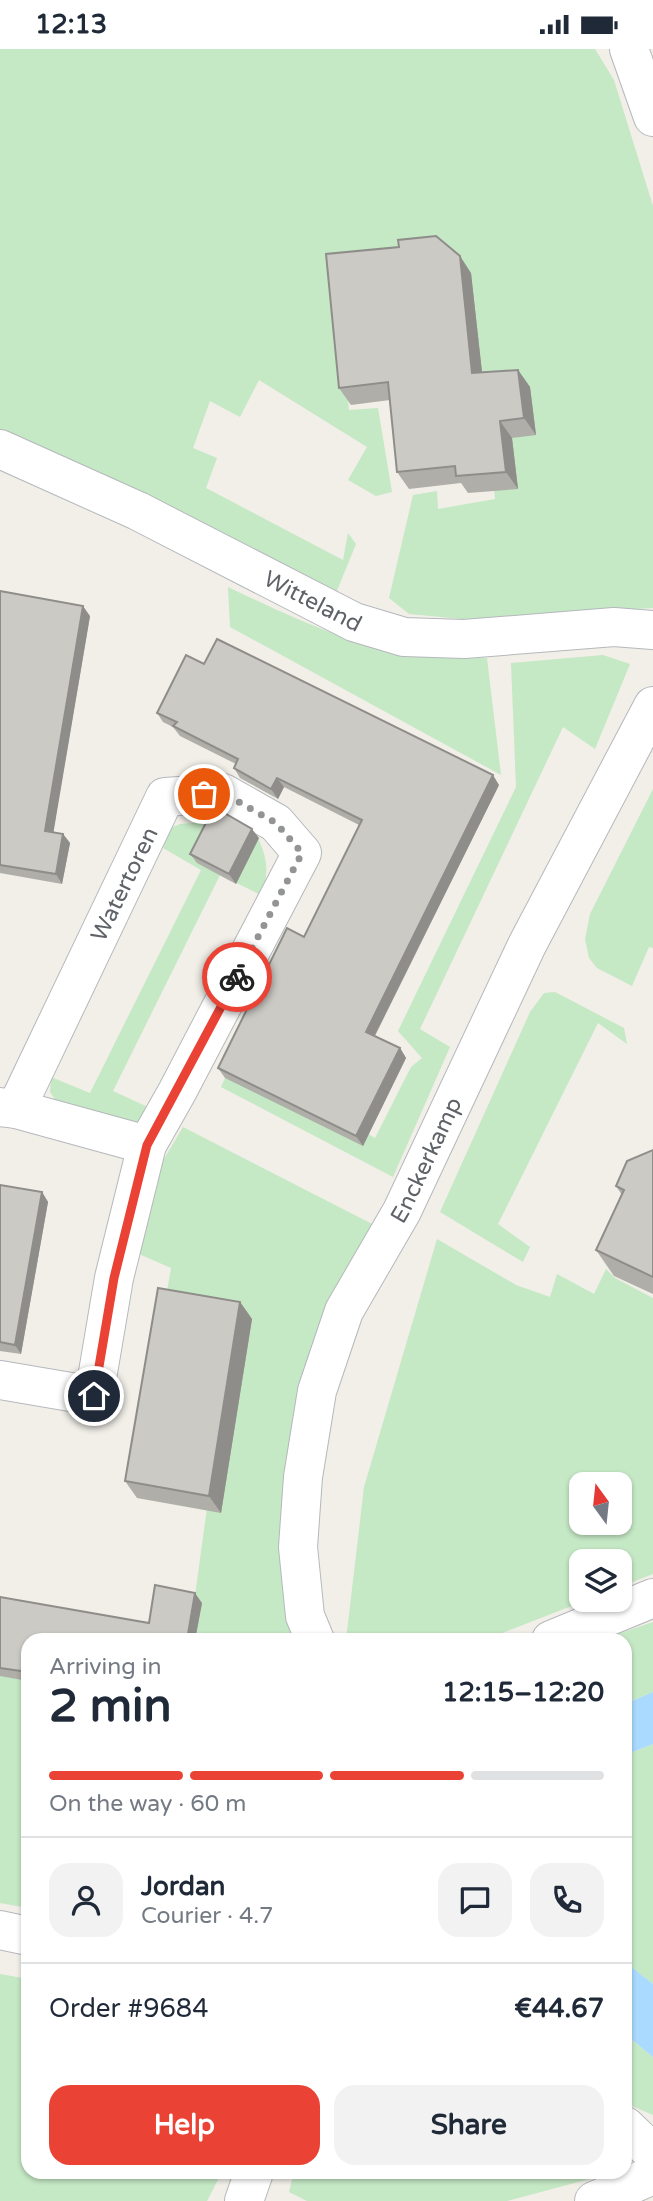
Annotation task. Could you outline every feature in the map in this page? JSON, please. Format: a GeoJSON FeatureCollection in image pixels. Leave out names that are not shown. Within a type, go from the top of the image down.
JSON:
{"type":"FeatureCollection","features":[{"type":"Feature","properties":{"kind":"street"},"geometry":{"type":"LineString","coordinates":[[629,49],[653,117]]}},
{"type":"Feature","properties":{"kind":"street","name":"Witteland"},"geometry":{"type":"LineString","coordinates":[[0,449],[138,511],[354,622],[404,637],[464,639],[614,627],[653,631]]}},
{"type":"Feature","properties":{"kind":"street","name":"Enckerkamp"},"geometry":{"type":"LineString","coordinates":[[312,1633],[305,1616],[298,1548],[303,1477],[317,1391],[344,1311],[402,1211],[527,945],[653,706]]}},
{"type":"Feature","properties":{"kind":"street","name":"Watertoren"},"geometry":{"type":"LineString","coordinates":[[0,1380],[94,1396],[114,1278],[147,1145],[302,853],[276,823],[223,793],[165,797],[8,1108],[147,1145]]}},
{"type":"Feature","properties":{"kind":"street"},"geometry":{"type":"LineString","coordinates":[[568,1633],[653,1598]]}},
{"type":"Feature","properties":{"kind":"street"},"geometry":{"type":"LineString","coordinates":[[0,1930],[21,1934]]}},
{"type":"Feature","properties":{"kind":"street"},"geometry":{"type":"LineString","coordinates":[[632,2133],[653,2153]]}},
{"type":"Feature","properties":{"kind":"street"},"geometry":{"type":"LineString","coordinates":[[594,2201],[653,2175]]}},
{"type":"Feature","properties":{"kind":"green space"},"geometry":{"type":"Polygon","coordinates":[[[0,49],[595,49],[614,80],[653,206],[653,608],[462,619],[409,614],[389,598],[413,495],[437,491],[438,509],[495,499],[484,393],[338,291],[349,410],[378,408],[392,492],[376,496],[348,480],[367,447],[259,380],[240,417],[210,401],[193,448],[217,458],[206,488],[343,560],[348,533],[356,544],[336,593],[0,433],[0,49]]]}},
{"type":"Feature","properties":{"kind":"green space"},"geometry":{"type":"Polygon","coordinates":[[[228,587],[300,620],[375,647],[427,657],[487,658],[501,775],[230,627],[228,587]]]}},
{"type":"Feature","properties":{"kind":"green space"},"geometry":{"type":"Polygon","coordinates":[[[603,655],[630,664],[595,749],[563,727],[420,1029],[450,1047],[393,1177],[221,1087],[235,1055],[375,1138],[411,1067],[422,1058],[398,1031],[516,787],[511,663],[603,655]]]}},
{"type":"Feature","properties":{"kind":"green space"},"geometry":{"type":"Polygon","coordinates":[[[653,789],[653,948],[649,947],[632,986],[597,968],[589,958],[585,939],[590,914],[653,789]]]}},
{"type":"Feature","properties":{"kind":"green space"},"geometry":{"type":"Polygon","coordinates":[[[213,821],[240,873],[258,838],[264,853],[265,880],[261,895],[220,875],[113,1091],[150,1108],[133,1128],[60,1107],[50,1092],[51,1077],[90,1093],[201,870],[163,848],[170,828],[180,824],[213,821]]]}},
{"type":"Feature","properties":{"kind":"green space"},"geometry":{"type":"Polygon","coordinates":[[[555,992],[624,1028],[627,1044],[598,1023],[498,1224],[530,1247],[523,1262],[440,1212],[530,1012],[544,993],[555,992]]]}},
{"type":"Feature","properties":{"kind":"green space"},"geometry":{"type":"Polygon","coordinates":[[[183,1127],[376,1226],[307,1481],[291,1633],[190,1633],[206,1515],[241,1330],[163,1315],[171,1268],[132,1251],[158,1169],[183,1127]]]}},
{"type":"Feature","properties":{"kind":"green space"},"geometry":{"type":"Polygon","coordinates":[[[437,1239],[516,1285],[550,1297],[557,1274],[594,1294],[606,1269],[615,1278],[653,1298],[653,1574],[632,1582],[632,1549],[569,1549],[569,1607],[502,1633],[347,1633],[364,1487],[437,1239]]]}},
{"type":"Feature","properties":{"kind":"green space"},"geometry":{"type":"Polygon","coordinates":[[[653,1622],[653,1692],[632,1701],[632,1633],[621,1633],[653,1622]]]}},
{"type":"Feature","properties":{"kind":"green space"},"geometry":{"type":"Polygon","coordinates":[[[0,1667],[21,1671],[21,1907],[0,1903],[0,1667]]]}},
{"type":"Feature","properties":{"kind":"green space"},"geometry":{"type":"Polygon","coordinates":[[[653,1744],[653,1984],[632,1968],[632,1752],[653,1744]]]}},
{"type":"Feature","properties":{"kind":"green space"},"geometry":{"type":"Polygon","coordinates":[[[0,1974],[21,1978],[21,2179],[218,2179],[207,2201],[0,2201],[0,1974]]]}},
{"type":"Feature","properties":{"kind":"green space"},"geometry":{"type":"Polygon","coordinates":[[[632,2040],[653,2057],[653,2115],[632,2106],[632,2040]]]}},
{"type":"Feature","properties":{"kind":"green space"},"geometry":{"type":"Polygon","coordinates":[[[292,2179],[590,2179],[507,2201],[307,2201],[289,2192],[292,2179]]]}},
{"type":"Feature","properties":{"kind":"water"},"geometry":{"type":"Polygon","coordinates":[[[653,1692],[653,1744],[632,1752],[632,1701],[653,1692]]]}},
{"type":"Feature","properties":{"kind":"water"},"geometry":{"type":"Polygon","coordinates":[[[632,1968],[653,1984],[653,2057],[632,2040],[632,1968]]]}},
{"type":"Feature","properties":{"kind":"building"},"geometry":{"type":"Polygon","coordinates":[[[436,236],[460,256],[472,373],[518,370],[524,418],[500,421],[506,472],[456,476],[455,466],[397,472],[388,382],[339,388],[326,254],[399,247],[398,240],[436,236]]]}},
{"type":"Feature","properties":{"kind":"building"},"geometry":{"type":"Polygon","coordinates":[[[0,591],[83,606],[45,831],[63,834],[56,874],[0,865],[0,591]]]}},
{"type":"Feature","properties":{"kind":"building"},"geometry":{"type":"Polygon","coordinates":[[[217,639],[493,775],[366,1032],[400,1048],[356,1136],[218,1068],[287,928],[304,937],[362,820],[277,778],[271,789],[234,768],[238,759],[173,726],[177,722],[157,713],[186,655],[204,664],[217,639]]]}},
{"type":"Feature","properties":{"kind":"building"},"geometry":{"type":"Polygon","coordinates":[[[214,807],[252,829],[229,874],[190,854],[214,807]]]}},
{"type":"Feature","properties":{"kind":"building"},"geometry":{"type":"Polygon","coordinates":[[[653,1150],[653,1277],[596,1250],[624,1190],[616,1186],[627,1161],[653,1150]]]}},
{"type":"Feature","properties":{"kind":"building"},"geometry":{"type":"Polygon","coordinates":[[[0,1185],[42,1192],[15,1345],[0,1342],[0,1185]]]}},
{"type":"Feature","properties":{"kind":"building"},"geometry":{"type":"Polygon","coordinates":[[[158,1288],[240,1302],[209,1496],[125,1481],[158,1288]]]}},
{"type":"Feature","properties":{"kind":"building"},"geometry":{"type":"Polygon","coordinates":[[[155,1585],[195,1593],[188,1633],[21,1633],[21,1671],[0,1668],[0,1597],[149,1623],[155,1585]]]}},
{"type":"Feature","properties":{"kind":"way so far"},"geometry":{"type":"LineString","coordinates":[[204,794],[223,793],[276,823],[302,853],[237,977]]}},
{"type":"Feature","properties":{"kind":"route"},"geometry":{"type":"LineString","coordinates":[[94,1396],[114,1278],[147,1145],[237,977]]}}]}
